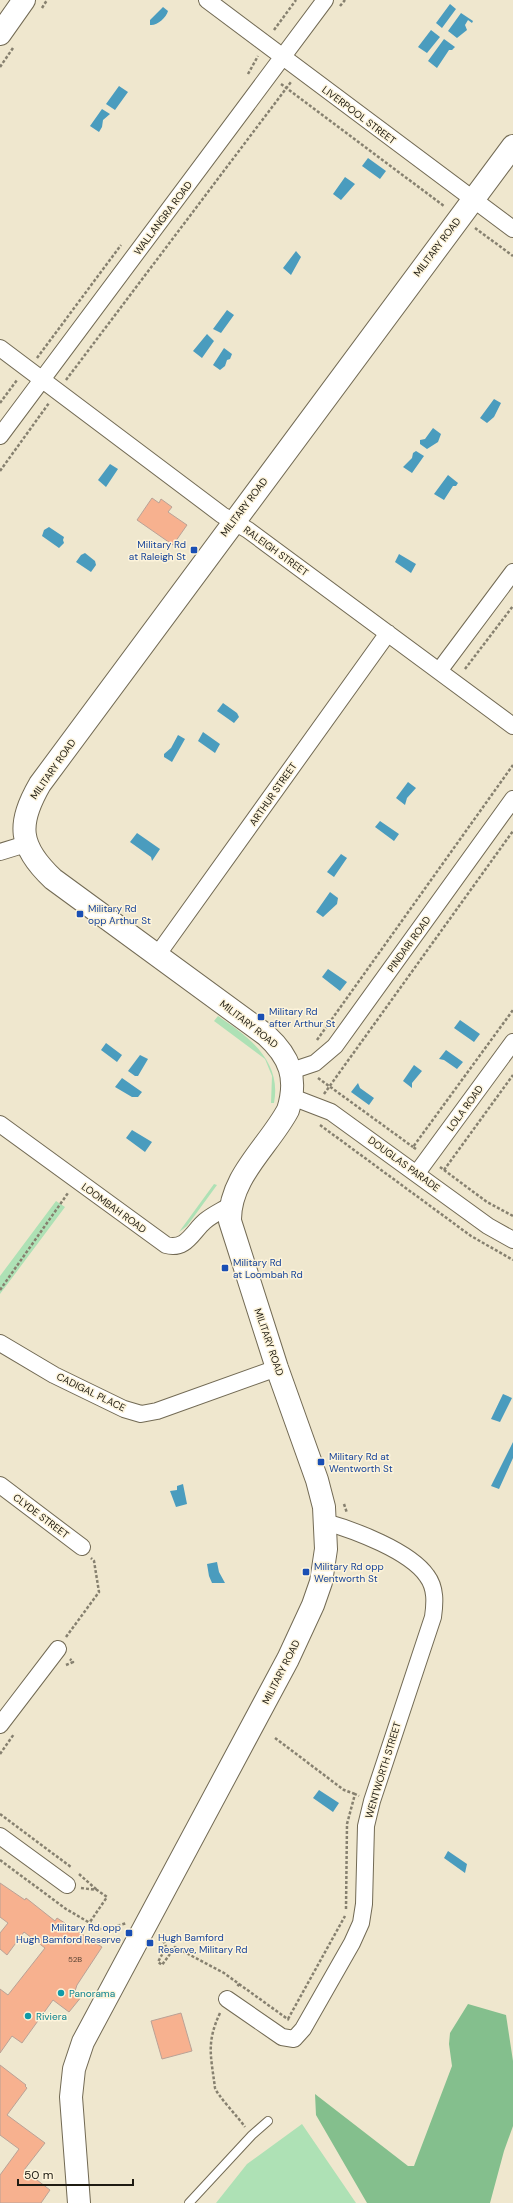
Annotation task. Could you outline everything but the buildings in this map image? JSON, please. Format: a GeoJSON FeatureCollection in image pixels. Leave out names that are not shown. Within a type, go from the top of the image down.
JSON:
{"type":"FeatureCollection","features":[{"type":"Feature","properties":{"kind":"street"},"geometry":{"type":"LineString","coordinates":[[0,34],[24,0]]}},
{"type":"Feature","properties":{"kind":"street","name":"LIVERPOOL STREET"},"geometry":{"type":"LineString","coordinates":[[207,0],[513,229]]}},
{"type":"Feature","properties":{"kind":"street","name":"WALLANGRA ROAD"},"geometry":{"type":"LineString","coordinates":[[0,436],[36,375],[270,76],[325,0]]}},
{"type":"Feature","properties":{"kind":"street","name":"MILITARY ROAD"},"geometry":{"type":"LineString","coordinates":[[79,2203],[71,2097],[74,2069],[83,2042],[150,1933],[195,1836],[288,1659],[310,1612],[321,1582],[325,1563],[327,1533],[321,1493],[233,1237],[230,1221],[229,1206],[240,1181],[282,1121],[292,1097],[291,1071],[280,1048],[266,1035],[158,954],[53,879],[40,866],[26,844],[25,819],[29,803],[40,784],[233,521],[513,146]]}},
{"type":"Feature","properties":{"kind":"street","name":"RALEIGH STREET"},"geometry":{"type":"LineString","coordinates":[[0,348],[222,515],[233,521],[388,633],[513,726]]}},
{"type":"Feature","properties":{"kind":"street"},"geometry":{"type":"LineString","coordinates":[[439,671],[513,572]]}},
{"type":"Feature","properties":{"kind":"street","name":"ARTHUR STREET"},"geometry":{"type":"LineString","coordinates":[[158,954],[388,633]]}},
{"type":"Feature","properties":{"kind":"street","name":"PINDARI ROAD"},"geometry":{"type":"LineString","coordinates":[[291,1071],[315,1062],[335,1046],[513,799]]}},
{"type":"Feature","properties":{"kind":"street"},"geometry":{"type":"LineString","coordinates":[[0,852],[26,844]]}},
{"type":"Feature","properties":{"kind":"street","name":"LOLA ROAD"},"geometry":{"type":"LineString","coordinates":[[417,1173],[513,1042]]}},
{"type":"Feature","properties":{"kind":"street","name":"DOUGLAS PARADE"},"geometry":{"type":"LineString","coordinates":[[292,1097],[331,1112],[488,1226],[513,1240]]}},
{"type":"Feature","properties":{"kind":"street","name":"LOOMBAH ROAD"},"geometry":{"type":"LineString","coordinates":[[0,1124],[159,1241],[172,1247],[185,1243],[206,1220],[229,1206]]}},
{"type":"Feature","properties":{"kind":"street","name":"CADIGAL PLACE"},"geometry":{"type":"LineString","coordinates":[[0,1343],[54,1375],[124,1409],[141,1414],[157,1411],[278,1368]]}},
{"type":"Feature","properties":{"kind":"street","name":"CLYDE STREET"},"geometry":{"type":"LineString","coordinates":[[0,1485],[82,1547]]}},
{"type":"Feature","properties":{"kind":"street","name":"WENTWORTH STREET"},"geometry":{"type":"LineString","coordinates":[[227,1999],[282,2037],[294,2038],[304,2028],[352,1943],[361,1923],[364,1904],[366,1826],[372,1801],[433,1618],[435,1604],[433,1590],[428,1576],[412,1559],[349,1528],[325,1522]]}},
{"type":"Feature","properties":{"kind":"street"},"geometry":{"type":"LineString","coordinates":[[0,1725],[58,1649]]}},
{"type":"Feature","properties":{"kind":"street"},"geometry":{"type":"LineString","coordinates":[[0,1836],[67,1885]]}},
{"type":"Feature","properties":{"kind":"lane"},"geometry":{"type":"LineString","coordinates":[[189,2203],[252,2135],[268,2121]]}},
{"type":"Feature","properties":{"kind":"path"},"geometry":{"type":"LineString","coordinates":[[247,77],[264,43],[296,0]]}},
{"type":"Feature","properties":{"kind":"path"},"geometry":{"type":"LineString","coordinates":[[336,12],[345,0]]}},
{"type":"Feature","properties":{"kind":"path"},"geometry":{"type":"LineString","coordinates":[[268,26],[274,30]]}},
{"type":"Feature","properties":{"kind":"path"},"geometry":{"type":"LineString","coordinates":[[254,65],[444,206]]}},
{"type":"Feature","properties":{"kind":"path"},"geometry":{"type":"LineString","coordinates":[[0,471],[58,391],[299,70]]}},
{"type":"Feature","properties":{"kind":"path"},"geometry":{"type":"LineString","coordinates":[[475,228],[513,256]]}},
{"type":"Feature","properties":{"kind":"path"},"geometry":{"type":"LineString","coordinates":[[0,402],[19,378],[36,375],[39,354],[124,241]]}},
{"type":"Feature","properties":{"kind":"path"},"geometry":{"type":"LineString","coordinates":[[465,670],[513,606]]}},
{"type":"Feature","properties":{"kind":"path"},"geometry":{"type":"LineString","coordinates":[[316,1040],[513,765]]}},
{"type":"Feature","properties":{"kind":"path"},"geometry":{"type":"LineString","coordinates":[[322,1096],[513,831]]}},
{"type":"Feature","properties":{"kind":"path"},"geometry":{"type":"LineString","coordinates":[[444,1170],[513,1075]]}},
{"type":"Feature","properties":{"kind":"path"},"geometry":{"type":"LineString","coordinates":[[317,1077],[413,1147]]}},
{"type":"Feature","properties":{"kind":"path"},"geometry":{"type":"LineString","coordinates":[[319,1124],[471,1236],[513,1260]]}},
{"type":"Feature","properties":{"kind":"path"},"geometry":{"type":"LineString","coordinates":[[0,1290],[76,1181]]}},
{"type":"Feature","properties":{"kind":"path"},"geometry":{"type":"LineString","coordinates":[[58,1649],[99,1592],[94,1561],[82,1547]]}},
{"type":"Feature","properties":{"kind":"path"},"geometry":{"type":"LineString","coordinates":[[275,1738],[344,1790],[372,1801]]}},
{"type":"Feature","properties":{"kind":"path"},"geometry":{"type":"LineString","coordinates":[[288,2019],[345,1917],[347,1824],[355,1794]]}},
{"type":"Feature","properties":{"kind":"path"},"geometry":{"type":"LineString","coordinates":[[0,1860],[66,1909],[102,1930],[132,1921],[164,1942],[166,1947],[158,1962],[162,1965],[175,1947],[224,1973],[288,2019],[304,2028]]}},
{"type":"Feature","properties":{"kind":"path"},"geometry":{"type":"LineString","coordinates":[[67,1885],[97,1890],[107,1897],[90,1922]]}},
{"type":"Feature","properties":{"kind":"path"},"geometry":{"type":"LineString","coordinates":[[239,1984],[227,1999],[212,2031],[210,2051],[216,2093],[225,2100],[252,2135]]}},
{"type":"Feature","properties":{"kind":"green space"},"geometry":{"type":"Polygon","coordinates":[[[218,1016],[241,1033],[261,1052],[268,1063],[273,1075],[275,1088],[274,1103],[271,1103],[272,1076],[265,1059],[214,1021],[218,1016]]]}},
{"type":"Feature","properties":{"kind":"green space"},"geometry":{"type":"Polygon","coordinates":[[[214,1184],[217,1185],[187,1226],[179,1232],[214,1184]]]}},
{"type":"Feature","properties":{"kind":"green space"},"geometry":{"type":"Polygon","coordinates":[[[56,1201],[65,1207],[0,1294],[0,1276],[56,1201]]]}},
{"type":"Feature","properties":{"kind":"green space"},"geometry":{"type":"Polygon","coordinates":[[[468,2004],[506,2015],[513,2061],[513,2126],[504,2151],[490,2203],[367,2203],[316,2115],[315,2094],[408,2166],[414,2166],[452,2066],[449,2044],[450,2033],[468,2004]]]}},
{"type":"Feature","properties":{"kind":"green space"},"geometry":{"type":"Polygon","coordinates":[[[302,2124],[356,2203],[216,2203],[247,2164],[302,2124]]]}},
{"type":"Feature","properties":{"kind":"water"},"geometry":{"type":"Polygon","coordinates":[[[450,4],[456,9],[442,28],[436,23],[450,4]]]}},
{"type":"Feature","properties":{"kind":"water"},"geometry":{"type":"Polygon","coordinates":[[[163,7],[168,11],[165,16],[158,23],[150,25],[150,20],[163,7]]]}},
{"type":"Feature","properties":{"kind":"water"},"geometry":{"type":"Polygon","coordinates":[[[461,13],[473,21],[472,23],[468,20],[465,25],[467,30],[457,38],[448,31],[461,13]]]}},
{"type":"Feature","properties":{"kind":"water"},"geometry":{"type":"Polygon","coordinates":[[[431,30],[440,37],[427,53],[418,47],[431,30]]]}},
{"type":"Feature","properties":{"kind":"water"},"geometry":{"type":"Polygon","coordinates":[[[444,39],[455,47],[452,50],[449,50],[437,68],[428,61],[444,39]]]}},
{"type":"Feature","properties":{"kind":"water"},"geometry":{"type":"Polygon","coordinates":[[[119,86],[128,92],[115,110],[106,104],[119,86]]]}},
{"type":"Feature","properties":{"kind":"water"},"geometry":{"type":"Polygon","coordinates":[[[102,109],[110,114],[103,120],[102,127],[99,132],[90,126],[102,109]]]}},
{"type":"Feature","properties":{"kind":"water"},"geometry":{"type":"Polygon","coordinates":[[[368,158],[386,171],[380,179],[362,166],[368,158]]]}},
{"type":"Feature","properties":{"kind":"water"},"geometry":{"type":"Polygon","coordinates":[[[345,177],[355,184],[341,200],[333,194],[345,177]]]}},
{"type":"Feature","properties":{"kind":"water"},"geometry":{"type":"Polygon","coordinates":[[[296,251],[301,257],[291,275],[283,268],[296,251]]]}},
{"type":"Feature","properties":{"kind":"water"},"geometry":{"type":"Polygon","coordinates":[[[227,310],[234,315],[221,333],[213,329],[227,310]]]}},
{"type":"Feature","properties":{"kind":"water"},"geometry":{"type":"Polygon","coordinates":[[[207,334],[214,341],[202,358],[193,351],[207,334]]]}},
{"type":"Feature","properties":{"kind":"water"},"geometry":{"type":"Polygon","coordinates":[[[224,348],[232,354],[230,359],[227,360],[225,366],[220,370],[213,365],[224,348]]]}},
{"type":"Feature","properties":{"kind":"water"},"geometry":{"type":"Polygon","coordinates":[[[494,399],[501,403],[494,417],[487,423],[480,418],[494,399]]]}},
{"type":"Feature","properties":{"kind":"water"},"geometry":{"type":"Polygon","coordinates":[[[433,428],[441,434],[438,442],[427,449],[420,444],[420,440],[425,439],[433,428]]]}},
{"type":"Feature","properties":{"kind":"water"},"geometry":{"type":"Polygon","coordinates":[[[416,451],[424,456],[412,473],[403,467],[412,458],[413,453],[416,451]]]}},
{"type":"Feature","properties":{"kind":"water"},"geometry":{"type":"Polygon","coordinates":[[[110,464],[118,469],[106,487],[98,480],[110,464]]]}},
{"type":"Feature","properties":{"kind":"water"},"geometry":{"type":"Polygon","coordinates":[[[448,475],[458,483],[456,486],[453,486],[444,500],[434,494],[448,475]]]}},
{"type":"Feature","properties":{"kind":"water"},"geometry":{"type":"Polygon","coordinates":[[[49,527],[64,537],[64,543],[59,548],[42,536],[44,530],[49,527]]]}},
{"type":"Feature","properties":{"kind":"water"},"geometry":{"type":"Polygon","coordinates":[[[85,553],[95,561],[96,565],[91,572],[76,562],[81,555],[85,553]]]}},
{"type":"Feature","properties":{"kind":"water"},"geometry":{"type":"Polygon","coordinates":[[[399,554],[416,564],[411,573],[395,562],[399,554]]]}},
{"type":"Feature","properties":{"kind":"water"},"geometry":{"type":"Polygon","coordinates":[[[223,703],[237,713],[239,717],[234,723],[217,711],[223,703]]]}},
{"type":"Feature","properties":{"kind":"water"},"geometry":{"type":"Polygon","coordinates":[[[203,732],[220,744],[215,753],[198,741],[203,732]]]}},
{"type":"Feature","properties":{"kind":"water"},"geometry":{"type":"Polygon","coordinates":[[[178,735],[185,739],[172,762],[164,757],[164,754],[171,748],[178,735]]]}},
{"type":"Feature","properties":{"kind":"water"},"geometry":{"type":"Polygon","coordinates":[[[408,782],[416,788],[407,798],[405,805],[396,798],[408,782]]]}},
{"type":"Feature","properties":{"kind":"water"},"geometry":{"type":"Polygon","coordinates":[[[380,821],[399,834],[394,841],[375,827],[380,821]]]}},
{"type":"Feature","properties":{"kind":"water"},"geometry":{"type":"Polygon","coordinates":[[[137,833],[160,849],[152,861],[151,857],[130,842],[137,833]]]}},
{"type":"Feature","properties":{"kind":"water"},"geometry":{"type":"Polygon","coordinates":[[[341,854],[347,858],[334,877],[327,872],[341,854]]]}},
{"type":"Feature","properties":{"kind":"water"},"geometry":{"type":"Polygon","coordinates":[[[330,892],[338,898],[337,904],[323,917],[316,912],[330,892]]]}},
{"type":"Feature","properties":{"kind":"water"},"geometry":{"type":"Polygon","coordinates":[[[328,969],[347,982],[340,991],[322,977],[328,969]]]}},
{"type":"Feature","properties":{"kind":"water"},"geometry":{"type":"Polygon","coordinates":[[[460,1020],[480,1034],[474,1042],[454,1028],[460,1020]]]}},
{"type":"Feature","properties":{"kind":"water"},"geometry":{"type":"Polygon","coordinates":[[[106,1043],[122,1055],[117,1062],[101,1050],[106,1043]]]}},
{"type":"Feature","properties":{"kind":"water"},"geometry":{"type":"Polygon","coordinates":[[[446,1050],[463,1062],[457,1069],[444,1060],[439,1059],[446,1050]]]}},
{"type":"Feature","properties":{"kind":"water"},"geometry":{"type":"Polygon","coordinates":[[[140,1055],[148,1059],[138,1076],[135,1076],[128,1071],[140,1055]]]}},
{"type":"Feature","properties":{"kind":"water"},"geometry":{"type":"Polygon","coordinates":[[[414,1065],[422,1071],[412,1083],[412,1088],[403,1081],[414,1065]]]}},
{"type":"Feature","properties":{"kind":"water"},"geometry":{"type":"Polygon","coordinates":[[[122,1078],[142,1092],[138,1097],[132,1097],[115,1087],[122,1078]]]}},
{"type":"Feature","properties":{"kind":"water"},"geometry":{"type":"Polygon","coordinates":[[[358,1083],[360,1088],[374,1098],[369,1105],[351,1092],[358,1083]]]}},
{"type":"Feature","properties":{"kind":"water"},"geometry":{"type":"Polygon","coordinates":[[[132,1130],[152,1142],[145,1152],[126,1138],[132,1130]]]}},
{"type":"Feature","properties":{"kind":"water"},"geometry":{"type":"Polygon","coordinates":[[[503,1394],[512,1398],[500,1422],[491,1419],[503,1394]]]}},
{"type":"Feature","properties":{"kind":"water"},"geometry":{"type":"Polygon","coordinates":[[[513,1442],[513,1458],[499,1489],[491,1486],[513,1442]]]}},
{"type":"Feature","properties":{"kind":"water"},"geometry":{"type":"Polygon","coordinates":[[[183,1484],[187,1504],[176,1507],[170,1491],[177,1490],[177,1486],[183,1484]]]}},
{"type":"Feature","properties":{"kind":"water"},"geometry":{"type":"Polygon","coordinates":[[[217,1562],[219,1572],[225,1583],[212,1583],[209,1576],[207,1564],[217,1562]]]}},
{"type":"Feature","properties":{"kind":"water"},"geometry":{"type":"Polygon","coordinates":[[[319,1790],[339,1803],[333,1812],[313,1798],[319,1790]]]}},
{"type":"Feature","properties":{"kind":"water"},"geometry":{"type":"Polygon","coordinates":[[[448,1851],[467,1864],[465,1873],[444,1858],[448,1851]]]}},
{"type":"Feature","properties":{"kind":"place","name":"Military Rd at Raleigh St"},"geometry":{"type":"Point","coordinates":[194,550]}},
{"type":"Feature","properties":{"kind":"place","name":"Military Rd opp Arthur St"},"geometry":{"type":"Point","coordinates":[80,914]}},
{"type":"Feature","properties":{"kind":"place","name":"Military Rd after Arthur St"},"geometry":{"type":"Point","coordinates":[261,1017]}},
{"type":"Feature","properties":{"kind":"place","name":"Military Rd at Loombah Rd"},"geometry":{"type":"Point","coordinates":[225,1268]}},
{"type":"Feature","properties":{"kind":"place","name":"Military Rd at Wentworth St"},"geometry":{"type":"Point","coordinates":[321,1462]}},
{"type":"Feature","properties":{"kind":"place","name":"Military Rd opp Wentworth St"},"geometry":{"type":"Point","coordinates":[306,1572]}},
{"type":"Feature","properties":{"kind":"place","name":"Military Rd opp Hugh Bamford Reserve"},"geometry":{"type":"Point","coordinates":[129,1933]}},
{"type":"Feature","properties":{"kind":"place","name":"Hugh Bamford Reserve, Military Rd"},"geometry":{"type":"Point","coordinates":[150,1943]}},
{"type":"Feature","properties":{"kind":"place","name":"Panorama"},"geometry":{"type":"Point","coordinates":[61,1993]}},
{"type":"Feature","properties":{"kind":"place","name":"Riviera"},"geometry":{"type":"Point","coordinates":[28,2016]}}]}
